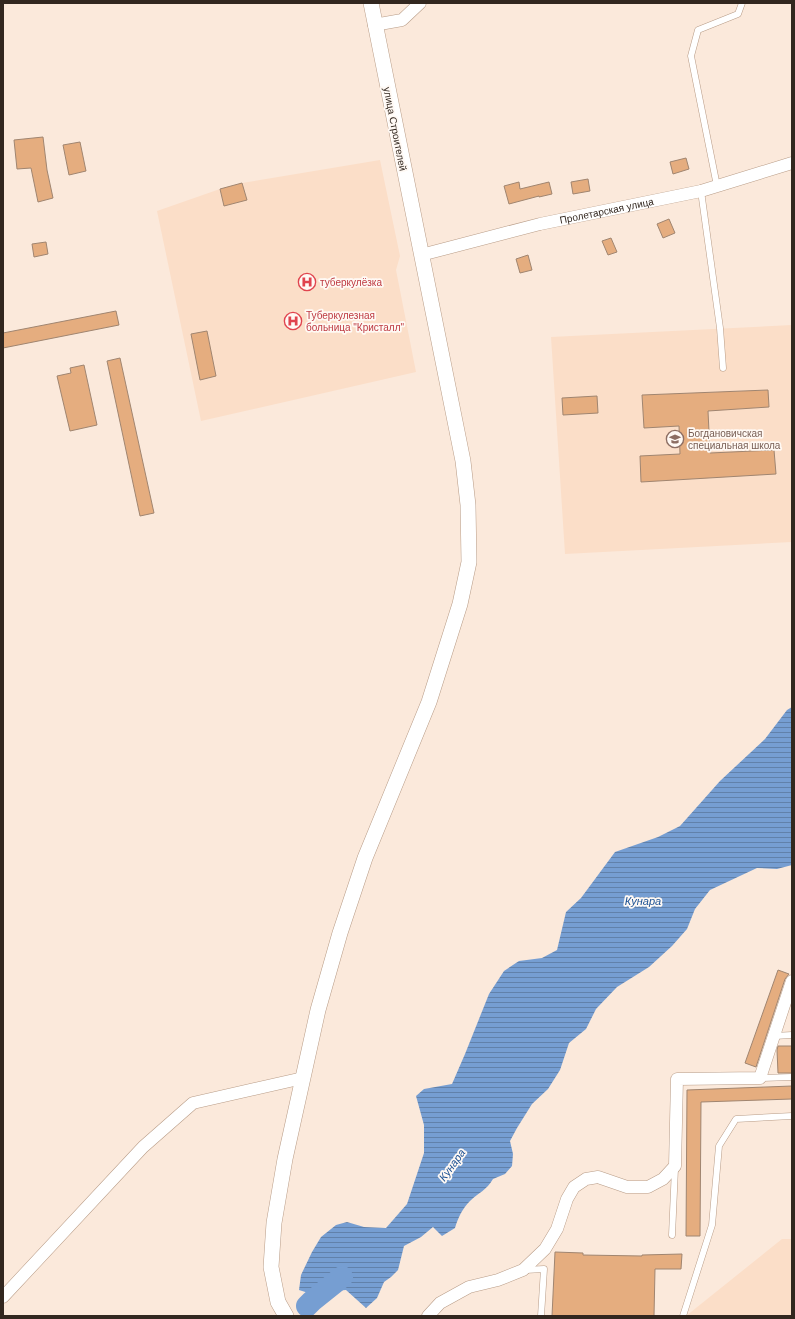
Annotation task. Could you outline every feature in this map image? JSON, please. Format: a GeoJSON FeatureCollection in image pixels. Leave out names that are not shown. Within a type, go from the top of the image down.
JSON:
{"type":"FeatureCollection","features":[{"type":"Feature","properties":{"kind":"street","name":"улица Строителей"},"geometry":{"type":"LineString","coordinates":[[286,1316],[278,1302],[272,1267],[274,1224],[285,1159],[318,1010],[364,858],[429,702],[460,604],[469,562],[468,505],[463,461],[370,3]]}},
{"type":"Feature","properties":{"kind":"street"},"geometry":{"type":"LineString","coordinates":[[374,25],[402,20],[420,3]]}},
{"type":"Feature","properties":{"kind":"street","name":"Пролетарская улица"},"geometry":{"type":"LineString","coordinates":[[421,255],[540,224],[702,191],[792,163]]}},
{"type":"Feature","properties":{"kind":"street"},"geometry":{"type":"LineString","coordinates":[[428,1316],[440,1303],[469,1287],[498,1280],[523,1270],[545,1249],[556,1229],[567,1199],[574,1187],[586,1179],[598,1177],[627,1187],[648,1187],[663,1179],[675,1166],[677,1079],[760,1078],[789,998],[792,981]]}},
{"type":"Feature","properties":{"kind":"street"},"geometry":{"type":"LineString","coordinates":[[3,1297],[143,1147],[193,1103],[303,1078]]}},
{"type":"Feature","properties":{"kind":"lane"},"geometry":{"type":"LineString","coordinates":[[717,186],[691,56],[698,30],[738,14],[742,3]]}},
{"type":"Feature","properties":{"kind":"lane"},"geometry":{"type":"LineString","coordinates":[[702,191],[720,328],[723,368]]}},
{"type":"Feature","properties":{"kind":"lane"},"geometry":{"type":"LineString","coordinates":[[774,1036],[792,1036]]}},
{"type":"Feature","properties":{"kind":"lane"},"geometry":{"type":"LineString","coordinates":[[760,1078],[792,1077]]}},
{"type":"Feature","properties":{"kind":"lane"},"geometry":{"type":"LineString","coordinates":[[683,1316],[712,1225],[719,1146],[736,1119],[792,1116]]}},
{"type":"Feature","properties":{"kind":"lane"},"geometry":{"type":"LineString","coordinates":[[672,1235],[675,1166]]}},
{"type":"Feature","properties":{"kind":"lane"},"geometry":{"type":"LineString","coordinates":[[523,1270],[544,1269],[541,1316]]}},
{"type":"Feature","properties":{"kind":"shaded area","name":"Туберкулезная больница \"Кристалл\""},"geometry":{"type":"Polygon","coordinates":[[[380,160],[400,256],[396,270],[416,372],[201,421],[157,211],[242,183],[380,160]]]}},
{"type":"Feature","properties":{"kind":"shaded area","name":"Богдановичская специальная школа"},"geometry":{"type":"Polygon","coordinates":[[[792,325],[792,542],[565,554],[551,337],[792,325]]]}},
{"type":"Feature","properties":{"kind":"shaded area"},"geometry":{"type":"Polygon","coordinates":[[[782,1239],[792,1239],[792,1316],[686,1316],[782,1239]]]}},
{"type":"Feature","properties":{"kind":"water","name":"Кунара"},"geometry":{"type":"Polygon","coordinates":[[[792,707],[792,865],[777,869],[757,868],[710,890],[695,909],[687,929],[672,946],[649,967],[617,987],[596,1009],[586,1029],[569,1043],[560,1070],[548,1089],[532,1104],[510,1141],[513,1154],[512,1166],[505,1174],[493,1179],[485,1189],[467,1204],[457,1221],[455,1228],[442,1236],[433,1227],[421,1237],[404,1246],[398,1270],[384,1282],[377,1298],[366,1308],[346,1290],[333,1291],[321,1297],[299,1290],[301,1275],[312,1252],[321,1237],[336,1225],[347,1222],[364,1227],[386,1228],[407,1204],[424,1153],[424,1125],[416,1096],[424,1089],[452,1084],[489,994],[504,971],[519,961],[542,958],[557,950],[566,912],[581,898],[615,852],[658,837],[680,826],[720,781],[765,739],[787,710],[792,707]]]}},
{"type":"Feature","properties":{"kind":"building"},"geometry":{"type":"Polygon","coordinates":[[[43,137],[47,170],[53,198],[38,202],[31,168],[17,169],[14,140],[43,137]]]}},
{"type":"Feature","properties":{"kind":"building"},"geometry":{"type":"Polygon","coordinates":[[[80,142],[86,171],[69,175],[63,145],[80,142]]]}},
{"type":"Feature","properties":{"kind":"building"},"geometry":{"type":"Polygon","coordinates":[[[686,158],[689,169],[673,174],[670,162],[686,158]]]}},
{"type":"Feature","properties":{"kind":"building"},"geometry":{"type":"Polygon","coordinates":[[[588,179],[590,191],[573,194],[571,182],[588,179]]]}},
{"type":"Feature","properties":{"kind":"building"},"geometry":{"type":"Polygon","coordinates":[[[519,182],[520,189],[549,182],[552,194],[509,204],[504,186],[519,182]]]}},
{"type":"Feature","properties":{"kind":"building"},"geometry":{"type":"Polygon","coordinates":[[[242,183],[247,200],[224,206],[220,189],[242,183]]]}},
{"type":"Feature","properties":{"kind":"building"},"geometry":{"type":"Polygon","coordinates":[[[669,219],[675,233],[663,238],[657,224],[669,219]]]}},
{"type":"Feature","properties":{"kind":"building"},"geometry":{"type":"Polygon","coordinates":[[[611,238],[617,252],[608,255],[602,241],[611,238]]]}},
{"type":"Feature","properties":{"kind":"building"},"geometry":{"type":"Polygon","coordinates":[[[46,242],[48,254],[34,257],[32,244],[46,242]]]}},
{"type":"Feature","properties":{"kind":"building"},"geometry":{"type":"Polygon","coordinates":[[[528,255],[532,270],[520,273],[516,259],[528,255]]]}},
{"type":"Feature","properties":{"kind":"building"},"geometry":{"type":"Polygon","coordinates":[[[116,311],[119,325],[3,348],[3,333],[116,311]]]}},
{"type":"Feature","properties":{"kind":"building"},"geometry":{"type":"Polygon","coordinates":[[[207,331],[216,376],[200,380],[191,334],[207,331]]]}},
{"type":"Feature","properties":{"kind":"building"},"geometry":{"type":"Polygon","coordinates":[[[120,358],[154,513],[140,516],[107,361],[120,358]]]}},
{"type":"Feature","properties":{"kind":"building"},"geometry":{"type":"Polygon","coordinates":[[[84,365],[97,425],[70,431],[57,376],[71,373],[70,368],[84,365]]]}},
{"type":"Feature","properties":{"kind":"building"},"geometry":{"type":"Polygon","coordinates":[[[768,390],[769,407],[708,411],[710,453],[774,450],[776,474],[641,482],[640,456],[680,454],[679,426],[644,428],[642,395],[768,390]]]}},
{"type":"Feature","properties":{"kind":"building"},"geometry":{"type":"Polygon","coordinates":[[[597,396],[598,413],[563,415],[562,398],[597,396]]]}},
{"type":"Feature","properties":{"kind":"building"},"geometry":{"type":"Polygon","coordinates":[[[778,970],[789,974],[785,979],[756,1067],[745,1063],[778,970]]]}},
{"type":"Feature","properties":{"kind":"building"},"geometry":{"type":"Polygon","coordinates":[[[778,1046],[792,1046],[792,1073],[778,1073],[778,1046]]]}},
{"type":"Feature","properties":{"kind":"building"},"geometry":{"type":"Polygon","coordinates":[[[792,1086],[792,1099],[701,1102],[700,1236],[686,1236],[687,1090],[792,1086]]]}},
{"type":"Feature","properties":{"kind":"building"},"geometry":{"type":"Polygon","coordinates":[[[555,1252],[583,1253],[583,1255],[642,1256],[682,1254],[681,1269],[655,1269],[654,1316],[552,1316],[555,1252]]]}},
{"type":"Feature","properties":{"kind":"waterway","name":"Кунара"},"geometry":{"type":"LineString","coordinates":[[307,1306],[342,1277]]}},
{"type":"Feature","properties":{"kind":"place","name":"туберкулёзка"},"geometry":{"type":"Point","coordinates":[307,282]}},
{"type":"Feature","properties":{"kind":"place","name":"Туберкулезная больница \"Кристалл\""},"geometry":{"type":"Point","coordinates":[293,321]}},
{"type":"Feature","properties":{"kind":"place","name":"Богдановичская специальная школа"},"geometry":{"type":"Point","coordinates":[675,439]}}]}
